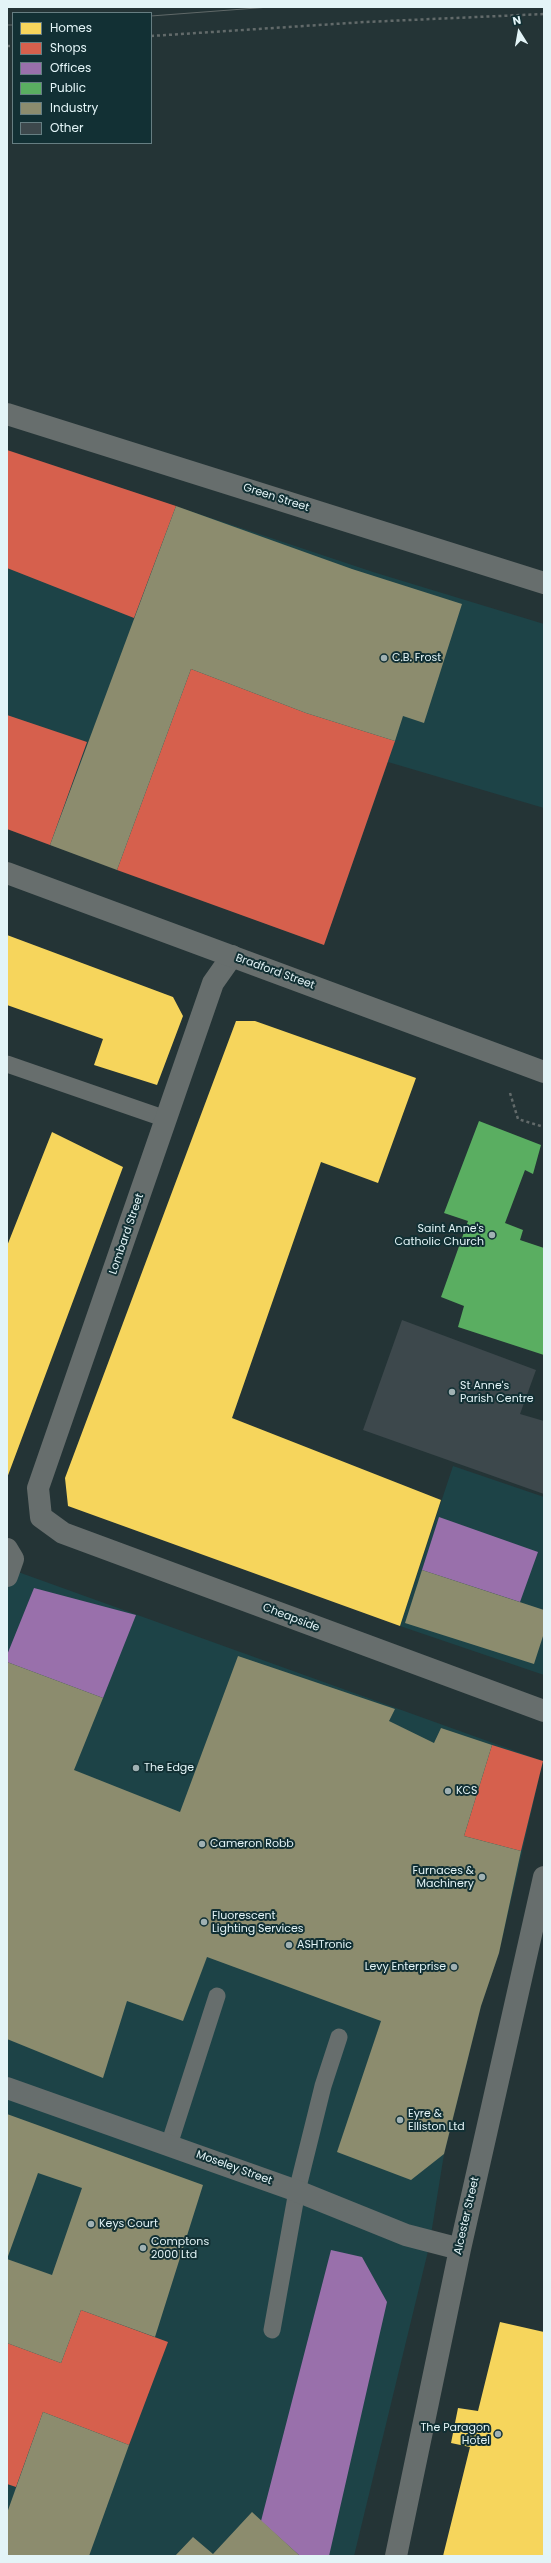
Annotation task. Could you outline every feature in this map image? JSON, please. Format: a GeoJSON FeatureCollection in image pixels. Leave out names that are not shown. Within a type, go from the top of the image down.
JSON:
{"type":"FeatureCollection","features":[{"type":"Feature","properties":{"kind":"street","name":"Green Street"},"geometry":{"type":"LineString","coordinates":[[7,414],[544,583]]}},
{"type":"Feature","properties":{"kind":"street","name":"Bradford Street"},"geometry":{"type":"LineString","coordinates":[[7,873],[544,1072]]}},
{"type":"Feature","properties":{"kind":"street","name":"Lombard Street"},"geometry":{"type":"LineString","coordinates":[[41,1517],[38,1488],[213,983],[232,956]]}},
{"type":"Feature","properties":{"kind":"street","name":"Cheapside"},"geometry":{"type":"LineString","coordinates":[[41,1517],[64,1532],[544,1711]]}},
{"type":"Feature","properties":{"kind":"street"},"geometry":{"type":"LineString","coordinates":[[7,1549],[13,1559],[7,1576]]}},
{"type":"Feature","properties":{"kind":"street","name":"Alcester Street"},"geometry":{"type":"LineString","coordinates":[[396,2556],[460,2249],[544,1877]]}},
{"type":"Feature","properties":{"kind":"street","name":"Moseley Street"},"geometry":{"type":"LineString","coordinates":[[7,2088],[297,2191],[406,2235],[460,2249]]}},
{"type":"Feature","properties":{"kind":"lane"},"geometry":{"type":"LineString","coordinates":[[7,1064],[166,1119]]}},
{"type":"Feature","properties":{"kind":"lane"},"geometry":{"type":"LineString","coordinates":[[169,2145],[217,1996]]}},
{"type":"Feature","properties":{"kind":"lane"},"geometry":{"type":"LineString","coordinates":[[272,2330],[297,2191],[323,2086],[339,2037]]}},
{"type":"Feature","properties":{"kind":"path"},"geometry":{"type":"LineString","coordinates":[[152,36],[366,22],[544,14]]}},
{"type":"Feature","properties":{"kind":"path"},"geometry":{"type":"LineString","coordinates":[[497,1054],[518,1119],[544,1127]]}},
{"type":"Feature","properties":{"kind":"shaded area"},"geometry":{"type":"Polygon","coordinates":[[[7,450],[373,572],[544,624],[544,808],[388,762],[324,945],[7,829],[7,450]]]}},
{"type":"Feature","properties":{"kind":"shaded area"},"geometry":{"type":"Polygon","coordinates":[[[453,1466],[544,1497],[544,1675],[400,1626],[453,1466]]]}},
{"type":"Feature","properties":{"kind":"shaded area"},"geometry":{"type":"Polygon","coordinates":[[[7,1568],[543,1761],[499,1953],[481,2006],[444,2154],[429,2247],[354,2556],[7,2556],[7,1568]]]}},
{"type":"Feature","properties":{"kind":"building: Homes"},"geometry":{"type":"Polygon","coordinates":[[[7,935],[173,997],[183,1016],[157,1085],[94,1065],[103,1039],[7,1005],[7,935]]]}},
{"type":"Feature","properties":{"kind":"building: Homes"},"geometry":{"type":"Polygon","coordinates":[[[236,1021],[255,1021],[416,1078],[378,1183],[321,1162],[232,1418],[441,1500],[400,1626],[68,1506],[65,1478],[236,1021]]]}},
{"type":"Feature","properties":{"kind":"building: Homes"},"geometry":{"type":"Polygon","coordinates":[[[52,1132],[123,1167],[7,1478],[7,1246],[52,1132]]]}},
{"type":"Feature","properties":{"kind":"building: Homes","name":"The Paragon Hotel"},"geometry":{"type":"Polygon","coordinates":[[[500,2322],[544,2332],[544,2556],[443,2556],[470,2447],[451,2443],[458,2408],[478,2411],[500,2322]]]}},
{"type":"Feature","properties":{"kind":"building: Shops"},"geometry":{"type":"Polygon","coordinates":[[[7,450],[176,506],[134,618],[7,568],[7,450]]]}},
{"type":"Feature","properties":{"kind":"building: Shops"},"geometry":{"type":"Polygon","coordinates":[[[191,669],[306,713],[395,741],[324,945],[117,870],[191,669]]]}},
{"type":"Feature","properties":{"kind":"building: Shops"},"geometry":{"type":"Polygon","coordinates":[[[7,715],[87,742],[50,845],[7,829],[7,715]]]}},
{"type":"Feature","properties":{"kind":"building: Shops"},"geometry":{"type":"Polygon","coordinates":[[[492,1745],[543,1761],[521,1851],[464,1836],[492,1745]]]}},
{"type":"Feature","properties":{"kind":"building: Shops"},"geometry":{"type":"Polygon","coordinates":[[[81,2310],[168,2342],[129,2445],[43,2412],[16,2487],[7,2484],[7,2343],[61,2363],[81,2310]]]}},
{"type":"Feature","properties":{"kind":"building: Offices"},"geometry":{"type":"Polygon","coordinates":[[[439,1517],[538,1552],[520,1602],[422,1570],[439,1517]]]}},
{"type":"Feature","properties":{"kind":"building: Offices"},"geometry":{"type":"Polygon","coordinates":[[[34,1588],[136,1615],[103,1698],[7,1662],[7,1655],[34,1588]]]}},
{"type":"Feature","properties":{"kind":"building: Offices"},"geometry":{"type":"Polygon","coordinates":[[[331,2250],[362,2257],[387,2302],[329,2556],[300,2556],[261,2521],[331,2250]]]}},
{"type":"Feature","properties":{"kind":"building: Public","name":"Saint Anne's Catholic Church"},"geometry":{"type":"Polygon","coordinates":[[[479,1121],[541,1145],[533,1174],[525,1170],[505,1223],[523,1230],[520,1240],[544,1248],[544,1355],[458,1327],[464,1306],[441,1297],[468,1221],[444,1213],[479,1121]]]}},
{"type":"Feature","properties":{"kind":"building: Industry"},"geometry":{"type":"Polygon","coordinates":[[[176,506],[352,569],[462,604],[424,723],[403,716],[395,741],[306,713],[191,669],[117,870],[50,845],[176,506]]]}},
{"type":"Feature","properties":{"kind":"building: Industry"},"geometry":{"type":"Polygon","coordinates":[[[422,1570],[544,1610],[544,1633],[534,1664],[405,1623],[422,1570]]]}},
{"type":"Feature","properties":{"kind":"building: Industry"},"geometry":{"type":"Polygon","coordinates":[[[238,1656],[395,1709],[389,1721],[434,1743],[441,1728],[492,1745],[464,1836],[521,1851],[499,1953],[481,2006],[444,2154],[411,2180],[337,2152],[381,2021],[207,1957],[183,2021],[127,2001],[103,2078],[7,2039],[7,1662],[103,1698],[74,1770],[180,1812],[238,1656]]]}},
{"type":"Feature","properties":{"kind":"building: Industry"},"geometry":{"type":"Polygon","coordinates":[[[7,2114],[203,2185],[155,2337],[81,2310],[61,2363],[7,2343],[7,2114]],[[38,2173],[7,2259],[52,2275],[82,2188],[38,2173]]]}},
{"type":"Feature","properties":{"kind":"building: Industry"},"geometry":{"type":"Polygon","coordinates":[[[43,2412],[129,2445],[89,2556],[7,2556],[7,2513],[43,2412]]]}},
{"type":"Feature","properties":{"kind":"building: Industry"},"geometry":{"type":"Polygon","coordinates":[[[252,2512],[300,2556],[175,2556],[193,2537],[213,2554],[252,2512]]]}},
{"type":"Feature","properties":{"kind":"building: Other","name":"St Anne's Parish Centre"},"geometry":{"type":"Polygon","coordinates":[[[402,1320],[536,1370],[520,1414],[544,1421],[544,1494],[363,1430],[402,1320]]]}},
{"type":"Feature","properties":{"kind":"tram line"},"geometry":{"type":"LineString","coordinates":[[152,16],[270,7]]}},
{"type":"Feature","properties":{"kind":"tram line"},"geometry":{"type":"LineString","coordinates":[[7,25],[12,25]]}},
{"type":"Feature","properties":{"kind":"place","name":"C.B. Frost"},"geometry":{"type":"Point","coordinates":[384,658]}},
{"type":"Feature","properties":{"kind":"place","name":"Saint Anne's Catholic Church"},"geometry":{"type":"Point","coordinates":[492,1235]}},
{"type":"Feature","properties":{"kind":"place","name":"St Anne's Parish Centre"},"geometry":{"type":"Point","coordinates":[452,1392]}},
{"type":"Feature","properties":{"kind":"place","name":"The Edge"},"geometry":{"type":"Point","coordinates":[136,1768]}},
{"type":"Feature","properties":{"kind":"place","name":"KCS"},"geometry":{"type":"Point","coordinates":[448,1791]}},
{"type":"Feature","properties":{"kind":"place","name":"Cameron Robb"},"geometry":{"type":"Point","coordinates":[202,1844]}},
{"type":"Feature","properties":{"kind":"place","name":"Furnaces & Machinery"},"geometry":{"type":"Point","coordinates":[482,1877]}},
{"type":"Feature","properties":{"kind":"place","name":"Fluorescent Lighting Services"},"geometry":{"type":"Point","coordinates":[204,1922]}},
{"type":"Feature","properties":{"kind":"place","name":"ASHTronic"},"geometry":{"type":"Point","coordinates":[289,1945]}},
{"type":"Feature","properties":{"kind":"place","name":"Levy Enterprise"},"geometry":{"type":"Point","coordinates":[454,1967]}},
{"type":"Feature","properties":{"kind":"place","name":"Eyre & Elliston Ltd"},"geometry":{"type":"Point","coordinates":[400,2120]}},
{"type":"Feature","properties":{"kind":"place","name":"Keys Court"},"geometry":{"type":"Point","coordinates":[91,2224]}},
{"type":"Feature","properties":{"kind":"place","name":"Comptons 2000 Ltd"},"geometry":{"type":"Point","coordinates":[143,2248]}},
{"type":"Feature","properties":{"kind":"place","name":"The Paragon Hotel"},"geometry":{"type":"Point","coordinates":[498,2434]}}]}
